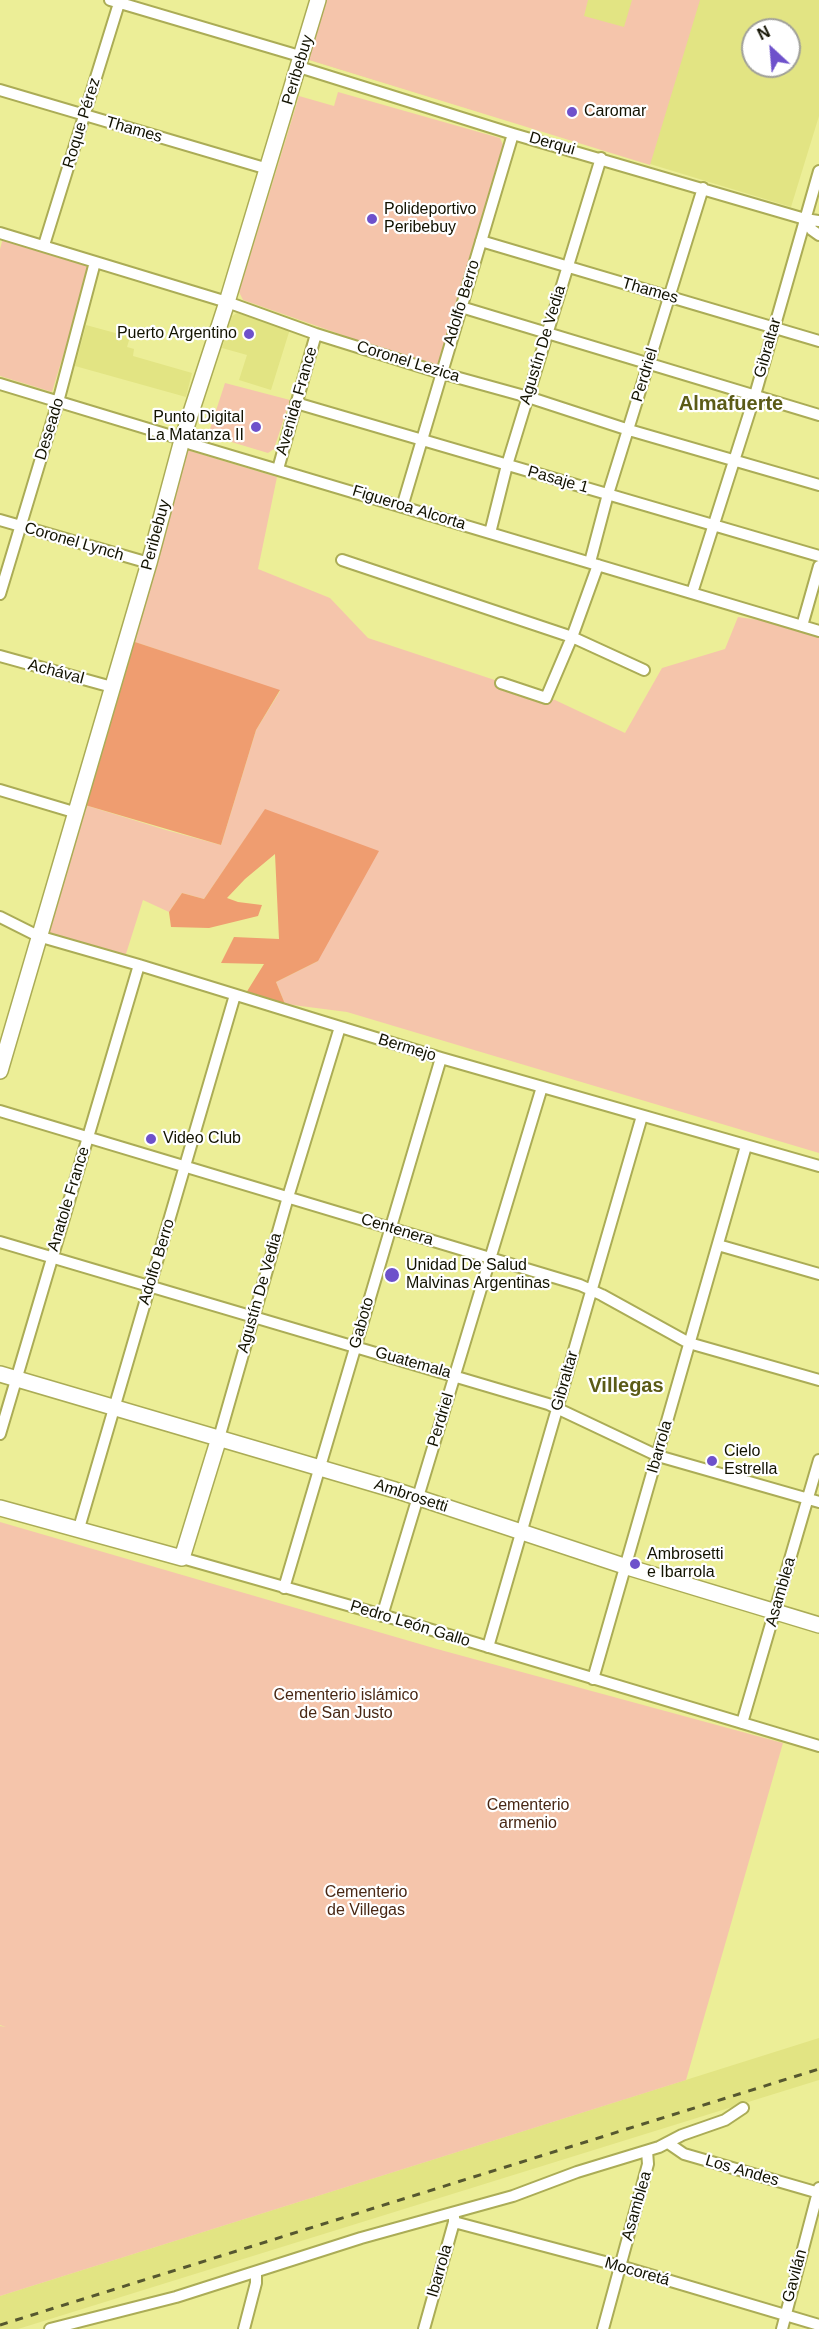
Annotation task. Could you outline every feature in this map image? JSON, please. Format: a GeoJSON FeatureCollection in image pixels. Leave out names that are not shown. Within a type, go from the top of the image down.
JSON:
{"type":"FeatureCollection","features":[{"type":"Feature","properties":{"kind":"street","name":"Peribebuy"},"geometry":{"type":"LineString","coordinates":[[0,1071],[38,936],[77,813],[182,440],[227,302],[318,0]]}},
{"type":"Feature","properties":{"kind":"street","name":"Derqui"},"geometry":{"type":"LineString","coordinates":[[116,1],[513,134],[804,219],[819,221]]}},
{"type":"Feature","properties":{"kind":"street","name":"Roque Pérez"},"geometry":{"type":"LineString","coordinates":[[44,245],[116,1]]}},
{"type":"Feature","properties":{"kind":"street","name":"Thames"},"geometry":{"type":"LineString","coordinates":[[0,90],[268,169]]}},
{"type":"Feature","properties":{"kind":"street","name":"Adolfo Berro"},"geometry":{"type":"LineString","coordinates":[[402,507],[513,134]]}},
{"type":"Feature","properties":{"kind":"street","name":"Agustín De Vedia"},"geometry":{"type":"LineString","coordinates":[[490,532],[546,332],[600,158]]}},
{"type":"Feature","properties":{"kind":"street","name":"Gibraltar"},"geometry":{"type":"LineString","coordinates":[[692,593],[755,395],[819,171]]}},
{"type":"Feature","properties":{"kind":"street","name":"Perdriel"},"geometry":{"type":"LineString","coordinates":[[501,683],[546,698],[572,637],[594,564],[608,494],[703,188]]}},
{"type":"Feature","properties":{"kind":"street","name":"Derqui"},"geometry":{"type":"LineString","coordinates":[[804,219],[819,235]]}},
{"type":"Feature","properties":{"kind":"street","name":"Coronel Lezica"},"geometry":{"type":"LineString","coordinates":[[0,234],[44,245],[227,302],[316,334],[441,374],[528,397],[629,430],[819,485]]}},
{"type":"Feature","properties":{"kind":"street","name":"Thames"},"geometry":{"type":"LineString","coordinates":[[481,241],[819,341]]}},
{"type":"Feature","properties":{"kind":"street","name":"Deseado"},"geometry":{"type":"LineString","coordinates":[[0,594],[58,402],[95,262]]}},
{"type":"Feature","properties":{"kind":"street"},"geometry":{"type":"LineString","coordinates":[[461,307],[819,415]]}},
{"type":"Feature","properties":{"kind":"street","name":"Avenida France"},"geometry":{"type":"LineString","coordinates":[[278,469],[316,334]]}},
{"type":"Feature","properties":{"kind":"street","name":"Figueroa Alcorta"},"geometry":{"type":"LineString","coordinates":[[0,384],[819,631]]}},
{"type":"Feature","properties":{"kind":"street","name":"Pasaje 1"},"geometry":{"type":"LineString","coordinates":[[296,403],[819,556]]}},
{"type":"Feature","properties":{"kind":"street","name":"Coronel Lynch"},"geometry":{"type":"LineString","coordinates":[[0,520],[149,563]]}},
{"type":"Feature","properties":{"kind":"street"},"geometry":{"type":"LineString","coordinates":[[342,560],[572,637],[644,670]]}},
{"type":"Feature","properties":{"kind":"street"},"geometry":{"type":"LineString","coordinates":[[802,626],[819,566]]}},
{"type":"Feature","properties":{"kind":"street","name":"Achával"},"geometry":{"type":"LineString","coordinates":[[0,656],[112,687]]}},
{"type":"Feature","properties":{"kind":"street"},"geometry":{"type":"LineString","coordinates":[[0,790],[77,813]]}},
{"type":"Feature","properties":{"kind":"street","name":"Bermejo"},"geometry":{"type":"LineString","coordinates":[[0,917],[38,936],[139,964],[441,1058],[819,1166]]}},
{"type":"Feature","properties":{"kind":"street","name":"Anatole France"},"geometry":{"type":"LineString","coordinates":[[0,1434],[139,964]]}},
{"type":"Feature","properties":{"kind":"street","name":"Adolfo Berro"},"geometry":{"type":"LineString","coordinates":[[79,1528],[235,994]]}},
{"type":"Feature","properties":{"kind":"street","name":"Agustín De Vedia"},"geometry":{"type":"LineString","coordinates":[[182,1558],[340,1027]]}},
{"type":"Feature","properties":{"kind":"street","name":"Gaboto"},"geometry":{"type":"LineString","coordinates":[[284,1588],[441,1058]]}},
{"type":"Feature","properties":{"kind":"street","name":"Perdriel"},"geometry":{"type":"LineString","coordinates":[[382,1616],[542,1087]]}},
{"type":"Feature","properties":{"kind":"street","name":"Centenera"},"geometry":{"type":"LineString","coordinates":[[0,1111],[591,1290],[689,1343],[819,1380]]}},
{"type":"Feature","properties":{"kind":"street","name":"Gibraltar"},"geometry":{"type":"LineString","coordinates":[[488,1647],[642,1116]]}},
{"type":"Feature","properties":{"kind":"street","name":"Ibarrola"},"geometry":{"type":"LineString","coordinates":[[593,1679],[746,1146]]}},
{"type":"Feature","properties":{"kind":"street","name":"Guatemala"},"geometry":{"type":"LineString","coordinates":[[0,1242],[454,1375],[557,1408],[658,1456],[819,1502]]}},
{"type":"Feature","properties":{"kind":"street"},"geometry":{"type":"LineString","coordinates":[[718,1245],[819,1274]]}},
{"type":"Feature","properties":{"kind":"street","name":"Ambrosetti"},"geometry":{"type":"LineString","coordinates":[[0,1374],[418,1497],[624,1566],[819,1625]]}},
{"type":"Feature","properties":{"kind":"street","name":"Asamblea"},"geometry":{"type":"LineString","coordinates":[[742,1723],[819,1460]]}},
{"type":"Feature","properties":{"kind":"street","name":"Pedro León Gallo"},"geometry":{"type":"LineString","coordinates":[[0,1508],[79,1528],[382,1616],[819,1746]]}},
{"type":"Feature","properties":{"kind":"street"},"geometry":{"type":"LineString","coordinates":[[50,2329],[176,2297],[361,2238],[454,2217],[577,2172],[647,2151],[668,2143],[682,2134],[725,2120],[743,2108]]}},
{"type":"Feature","properties":{"kind":"street","name":"Los Andes"},"geometry":{"type":"LineString","coordinates":[[668,2143],[684,2154],[819,2191]]}},
{"type":"Feature","properties":{"kind":"street","name":"Asamblea"},"geometry":{"type":"LineString","coordinates":[[603,2329],[648,2164],[647,2151]]}},
{"type":"Feature","properties":{"kind":"street","name":"Gavilán"},"geometry":{"type":"LineString","coordinates":[[782,2329],[819,2191]]}},
{"type":"Feature","properties":{"kind":"street","name":"Ibarrola"},"geometry":{"type":"LineString","coordinates":[[424,2329],[454,2217]]}},
{"type":"Feature","properties":{"kind":"street","name":"Mocoretá"},"geometry":{"type":"LineString","coordinates":[[454,2217],[819,2325]]}},
{"type":"Feature","properties":{"kind":"street"},"geometry":{"type":"LineString","coordinates":[[244,2329],[256,2283],[256,2273]]}},
{"type":"Feature","properties":{"kind":"shaded area","name":"Caromar"},"geometry":{"type":"Polygon","coordinates":[[[323,0],[819,0],[819,116],[791,207],[306,59],[323,0]]]}},
{"type":"Feature","properties":{"kind":"shaded area"},"geometry":{"type":"Polygon","coordinates":[[[237,313],[290,329],[271,390],[239,380],[247,355],[222,348],[232,316],[237,313]]]}},
{"type":"Feature","properties":{"kind":"shaded area"},"geometry":{"type":"Polygon","coordinates":[[[86,325],[130,337],[127,347],[134,349],[133,356],[192,373],[186,397],[75,366],[86,325]]]}},
{"type":"Feature","properties":{"kind":"shaded area"},"geometry":{"type":"Polygon","coordinates":[[[129,640],[280,690],[256,730],[221,845],[85,805],[129,640]]]}},
{"type":"Feature","properties":{"kind":"shaded area"},"geometry":{"type":"Polygon","coordinates":[[[265,809],[379,851],[318,961],[276,982],[285,1004],[246,993],[264,964],[221,963],[234,937],[279,939],[275,854],[245,879],[227,898],[262,905],[258,916],[209,928],[171,927],[169,912],[182,893],[204,899],[265,809]]]}},
{"type":"Feature","properties":{"kind":"shaded area"},"geometry":{"type":"Polygon","coordinates":[[[819,2038],[819,2080],[18,2329],[0,2329],[0,2296],[819,2038]]]}},
{"type":"Feature","properties":{"kind":"green space","name":"Caromar"},"geometry":{"type":"Polygon","coordinates":[[[323,0],[588,0],[584,16],[624,27],[632,0],[700,0],[650,165],[306,59],[323,0]]]}},
{"type":"Feature","properties":{"kind":"green space","name":"Polideportivo Peribebuy"},"geometry":{"type":"Polygon","coordinates":[[[338,92],[500,138],[503,145],[438,364],[433,367],[243,300],[239,292],[299,96],[334,106],[338,92]]]}},
{"type":"Feature","properties":{"kind":"green space"},"geometry":{"type":"Polygon","coordinates":[[[3,238],[91,264],[52,392],[0,376],[0,249],[3,238]]]}},
{"type":"Feature","properties":{"kind":"green space"},"geometry":{"type":"Polygon","coordinates":[[[225,383],[290,400],[274,449],[268,453],[208,435],[225,383]]]}},
{"type":"Feature","properties":{"kind":"green space"},"geometry":{"type":"Polygon","coordinates":[[[187,450],[277,477],[258,569],[330,598],[368,638],[555,700],[625,733],[662,668],[725,649],[738,617],[802,626],[819,631],[819,1153],[347,1012],[285,1004],[276,982],[318,961],[265,810],[204,899],[182,893],[169,912],[143,900],[125,957],[45,931],[85,805],[221,845],[256,730],[280,691],[129,640],[187,450]]]}},
{"type":"Feature","properties":{"kind":"green space","name":"Cementerio de Villegas"},"geometry":{"type":"Polygon","coordinates":[[[0,1522],[437,1649],[783,1743],[686,2080],[0,2296],[0,2026],[6,2027],[0,2025],[0,1522]]]}},
{"type":"Feature","properties":{"kind":"railway"},"geometry":{"type":"LineString","coordinates":[[0,2325],[819,2069]]}},
{"type":"Feature","properties":{"kind":"place","name":"Caromar"},"geometry":{"type":"Point","coordinates":[572,112]}},
{"type":"Feature","properties":{"kind":"place","name":"Polideportivo Peribebuy"},"geometry":{"type":"Point","coordinates":[372,219]}},
{"type":"Feature","properties":{"kind":"place","name":"Puerto Argentino"},"geometry":{"type":"Point","coordinates":[249,334]}},
{"type":"Feature","properties":{"kind":"place","name":"Punto Digital La Matanza II"},"geometry":{"type":"Point","coordinates":[256,427]}},
{"type":"Feature","properties":{"kind":"place","name":"Video Club"},"geometry":{"type":"Point","coordinates":[151,1139]}},
{"type":"Feature","properties":{"kind":"place","name":"Unidad De Salud Malvinas Argentinas"},"geometry":{"type":"Point","coordinates":[392,1275]}},
{"type":"Feature","properties":{"kind":"place","name":"Cielo Estrella"},"geometry":{"type":"Point","coordinates":[712,1461]}},
{"type":"Feature","properties":{"kind":"place","name":"Ambrosetti e Ibarrola"},"geometry":{"type":"Point","coordinates":[635,1564]}},
{"type":"Feature","properties":{"kind":"district","name":"Almafuerte"},"geometry":{"type":"Point","coordinates":[731,404]}},
{"type":"Feature","properties":{"kind":"district","name":"Villegas"},"geometry":{"type":"Point","coordinates":[626,1386]}},
{"type":"Feature","properties":{"kind":"park label","name":"Cementerio islámico de San Justo"},"geometry":{"type":"Point","coordinates":[346,1705]}},
{"type":"Feature","properties":{"kind":"park label","name":"Cementerio armenio"},"geometry":{"type":"Point","coordinates":[528,1815]}}]}
